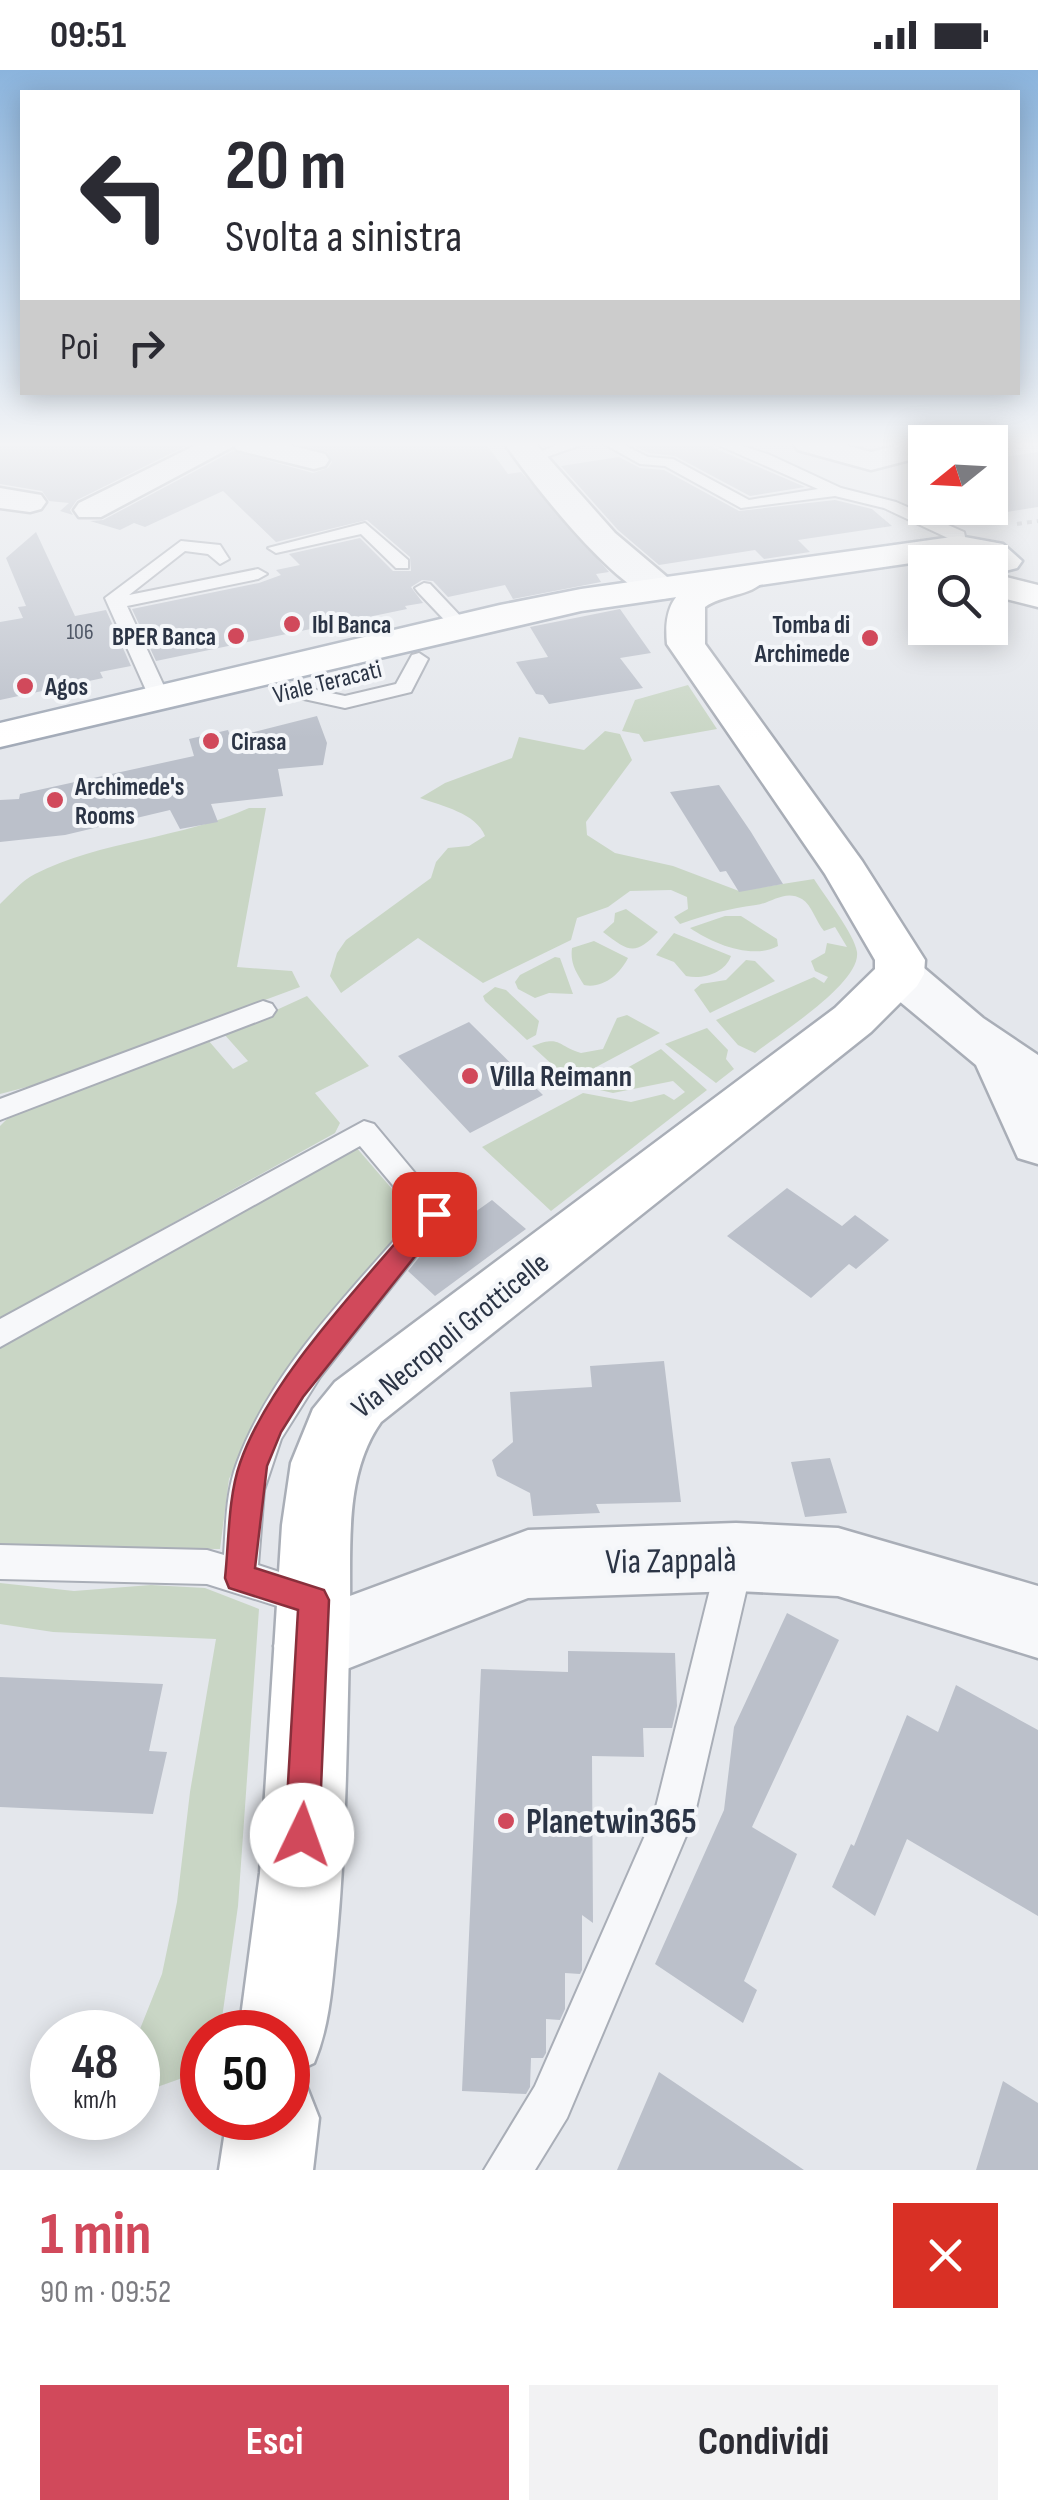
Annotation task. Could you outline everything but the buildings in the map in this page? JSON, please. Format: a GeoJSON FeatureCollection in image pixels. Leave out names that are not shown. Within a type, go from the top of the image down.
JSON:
{"type":"FeatureCollection","features":[{"type":"Feature","properties":{"kind":"main road"},"geometry":{"type":"LineString","coordinates":[[1009,562],[1038,596]]}},
{"type":"Feature","properties":{"kind":"main road","name":"Viale Teracati"},"geometry":{"type":"LineString","coordinates":[[0,760],[596,617],[696,609],[908,567]]}},
{"type":"Feature","properties":{"kind":"main road","name":"Viale Teracati"},"geometry":{"type":"LineString","coordinates":[[0,734],[460,626],[696,609]]}},
{"type":"Feature","properties":{"kind":"main road"},"geometry":{"type":"LineString","coordinates":[[696,609],[782,786],[846,870],[900,960],[899,974]]}},
{"type":"Feature","properties":{"kind":"main road","name":"Via Necropoli Grotticelle"},"geometry":{"type":"LineString","coordinates":[[285,2010],[300,1872],[317,1525],[325,1464],[338,1430],[358,1402],[853,1020],[899,974]]}},
{"type":"Feature","properties":{"kind":"main road"},"geometry":{"type":"LineString","coordinates":[[266,2170],[271,2140]]}},
{"type":"Feature","properties":{"kind":"street"},"geometry":{"type":"LineString","coordinates":[[615,542],[696,609]]}},
{"type":"Feature","properties":{"kind":"street"},"geometry":{"type":"LineString","coordinates":[[899,974],[943,1017],[1018,1068],[1038,1144]]}},
{"type":"Feature","properties":{"kind":"street","name":"Via Zappalà"},"geometry":{"type":"LineString","coordinates":[[312,1623],[528,1564],[736,1557],[838,1562],[1038,1622]]}},
{"type":"Feature","properties":{"kind":"lane"},"geometry":{"type":"LineString","coordinates":[[276,548],[303,542]]}},
{"type":"Feature","properties":{"kind":"lane"},"geometry":{"type":"LineString","coordinates":[[379,542],[402,564]]}},
{"type":"Feature","properties":{"kind":"lane"},"geometry":{"type":"LineString","coordinates":[[159,697],[114,598],[181,546],[214,549],[220,559]]}},
{"type":"Feature","properties":{"kind":"lane"},"geometry":{"type":"LineString","coordinates":[[116,603],[258,574]]}},
{"type":"Feature","properties":{"kind":"lane"},"geometry":{"type":"LineString","coordinates":[[424,588],[460,626]]}},
{"type":"Feature","properties":{"kind":"lane"},"geometry":{"type":"LineString","coordinates":[[0,1110],[263,1010]]}},
{"type":"Feature","properties":{"kind":"lane"},"geometry":{"type":"LineString","coordinates":[[0,1334],[364,1131],[434,1214],[294,1388],[270,1426],[253,1466],[240,1578]]}},
{"type":"Feature","properties":{"kind":"lane"},"geometry":{"type":"LineString","coordinates":[[508,2170],[551,2102],[674,1816],[736,1557]]}},
{"type":"Feature","properties":{"kind":"lane"},"geometry":{"type":"LineString","coordinates":[[0,1562],[207,1567],[240,1578],[312,1623]]}},
{"type":"Feature","properties":{"kind":"green space"},"geometry":{"type":"Polygon","coordinates":[[[688,685],[717,729],[644,742],[639,734],[622,731],[635,700],[688,685]]]}},
{"type":"Feature","properties":{"kind":"green space"},"geometry":{"type":"Polygon","coordinates":[[[605,731],[620,734],[632,760],[586,822],[587,835],[615,853],[673,866],[739,891],[814,879],[857,952],[855,964],[833,993],[755,1053],[738,1045],[716,1020],[814,977],[824,983],[828,977],[815,971],[811,961],[825,953],[827,943],[847,947],[835,927],[824,931],[809,905],[796,896],[680,924],[674,917],[688,909],[687,897],[671,890],[630,891],[608,907],[577,918],[571,940],[483,983],[418,938],[341,993],[330,976],[346,940],[431,878],[436,862],[448,848],[469,846],[485,836],[466,816],[420,798],[445,783],[512,758],[519,737],[584,750],[605,731]]]}},
{"type":"Feature","properties":{"kind":"green space"},"geometry":{"type":"Polygon","coordinates":[[[249,808],[266,808],[237,967],[292,971],[300,987],[42,1083],[0,1094],[0,904],[30,877],[60,863],[249,808]]]}},
{"type":"Feature","properties":{"kind":"green space"},"geometry":{"type":"Polygon","coordinates":[[[626,909],[658,932],[637,948],[619,944],[603,932],[614,922],[615,913],[626,909]]]}},
{"type":"Feature","properties":{"kind":"green space"},"geometry":{"type":"Polygon","coordinates":[[[725,916],[741,916],[777,939],[778,946],[745,951],[710,940],[690,928],[725,916]]]}},
{"type":"Feature","properties":{"kind":"green space"},"geometry":{"type":"Polygon","coordinates":[[[674,933],[731,956],[713,974],[686,976],[674,962],[656,955],[674,933]]]}},
{"type":"Feature","properties":{"kind":"green space"},"geometry":{"type":"Polygon","coordinates":[[[594,941],[628,958],[610,979],[598,985],[584,985],[573,963],[572,948],[594,941]]]}},
{"type":"Feature","properties":{"kind":"green space"},"geometry":{"type":"Polygon","coordinates":[[[560,958],[573,994],[549,993],[535,998],[518,989],[515,982],[520,975],[560,958]]]}},
{"type":"Feature","properties":{"kind":"green space"},"geometry":{"type":"Polygon","coordinates":[[[746,960],[755,961],[775,981],[710,1013],[694,990],[701,984],[726,980],[746,960]]]}},
{"type":"Feature","properties":{"kind":"green space"},"geometry":{"type":"Polygon","coordinates":[[[495,987],[506,990],[539,1021],[536,1035],[527,1040],[485,1001],[483,996],[495,987]]]}},
{"type":"Feature","properties":{"kind":"green space"},"geometry":{"type":"Polygon","coordinates":[[[307,996],[369,1066],[315,1093],[340,1123],[335,1133],[0,1319],[0,1126],[17,1109],[208,1040],[233,1069],[248,1061],[224,1034],[307,996]]]}},
{"type":"Feature","properties":{"kind":"green space"},"geometry":{"type":"Polygon","coordinates":[[[627,1015],[660,1033],[570,1081],[532,1046],[554,1041],[581,1053],[603,1049],[617,1018],[627,1015]]]}},
{"type":"Feature","properties":{"kind":"green space"},"geometry":{"type":"Polygon","coordinates":[[[707,1028],[728,1050],[726,1059],[734,1069],[716,1083],[665,1044],[707,1028]]]}},
{"type":"Feature","properties":{"kind":"green space"},"geometry":{"type":"Polygon","coordinates":[[[661,1049],[707,1090],[551,1211],[482,1147],[583,1093],[631,1102],[664,1094],[674,1100],[685,1092],[673,1081],[613,1093],[591,1088],[661,1049]]]}},
{"type":"Feature","properties":{"kind":"green space"},"geometry":{"type":"Polygon","coordinates":[[[355,1146],[412,1212],[352,1299],[267,1398],[229,1479],[220,1549],[0,1547],[0,1347],[355,1146]]]}},
{"type":"Feature","properties":{"kind":"green space"},"geometry":{"type":"Polygon","coordinates":[[[0,1583],[74,1591],[151,1585],[205,1588],[259,1609],[238,1906],[223,2010],[180,2010],[180,2079],[160,2086],[160,2010],[148,2010],[162,1974],[177,1902],[190,1792],[216,1639],[53,1632],[0,1624],[0,1583]]]}},
{"type":"Feature","properties":{"kind":"place","name":"Ibl Banca"},"geometry":{"type":"Point","coordinates":[292,624]}},
{"type":"Feature","properties":{"kind":"place","name":"BPER Banca"},"geometry":{"type":"Point","coordinates":[236,636]}},
{"type":"Feature","properties":{"kind":"place","name":"Tomba di Archimede"},"geometry":{"type":"Point","coordinates":[870,638]}},
{"type":"Feature","properties":{"kind":"place","name":"Agos"},"geometry":{"type":"Point","coordinates":[25,686]}},
{"type":"Feature","properties":{"kind":"place","name":"Cirasa"},"geometry":{"type":"Point","coordinates":[211,741]}},
{"type":"Feature","properties":{"kind":"place","name":"Archimede's Rooms"},"geometry":{"type":"Point","coordinates":[55,800]}},
{"type":"Feature","properties":{"kind":"place","name":"Villa Reimann"},"geometry":{"type":"Point","coordinates":[470,1076]}},
{"type":"Feature","properties":{"kind":"place","name":"Planetwin365"},"geometry":{"type":"Point","coordinates":[506,1821]}},
{"type":"Feature","properties":{"kind":"route"},"geometry":{"type":"LineString","coordinates":[[302,1835],[314,1600],[240,1578],[253,1466],[270,1426],[294,1388],[434,1214]]}}]}
